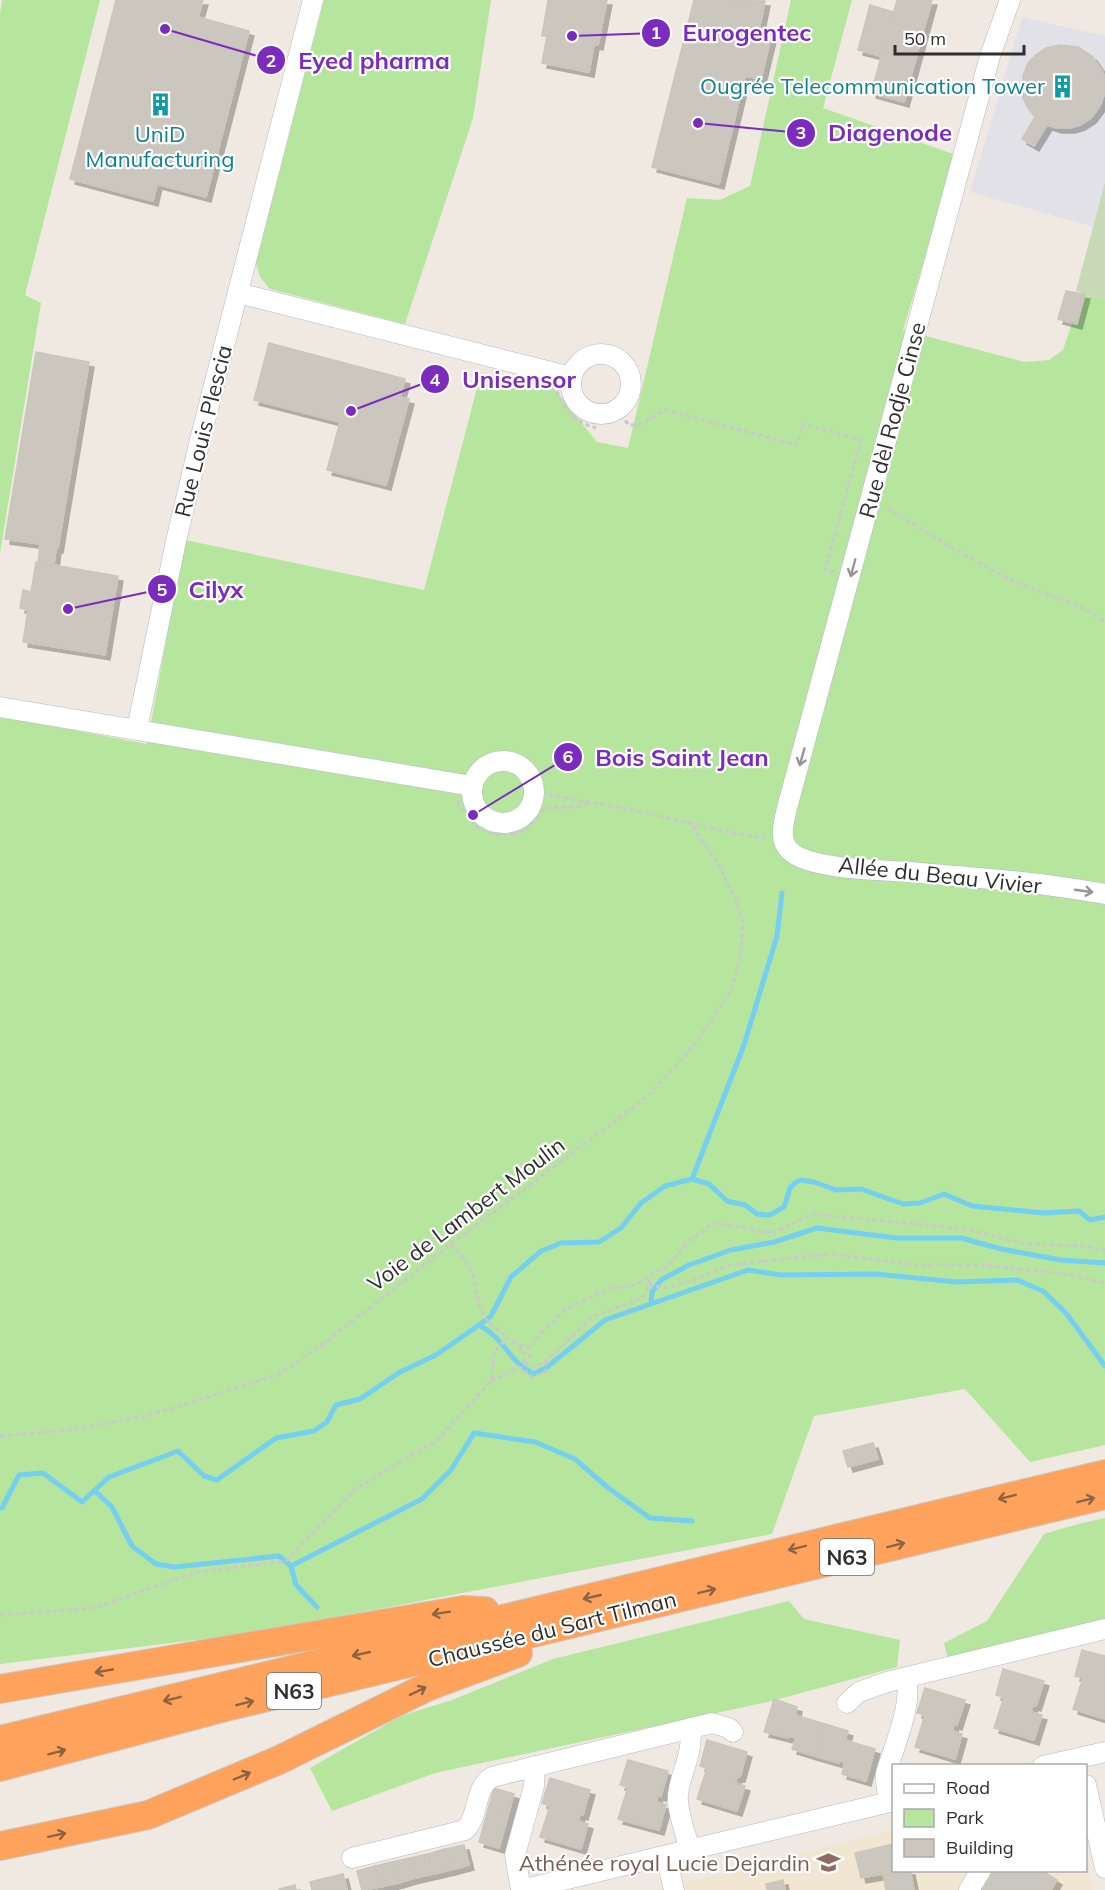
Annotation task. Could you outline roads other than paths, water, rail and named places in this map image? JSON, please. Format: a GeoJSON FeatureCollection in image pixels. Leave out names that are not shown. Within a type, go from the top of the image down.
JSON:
{"type":"FeatureCollection","features":[{"type":"Feature","properties":{"kind":"highway","name":"Chaussée du Sart Tilman"},"geometry":{"type":"LineString","coordinates":[[0,1740],[1105,1474]]}},
{"type":"Feature","properties":{"kind":"highway","name":"Chaussée du Sart Tilman"},"geometry":{"type":"LineString","coordinates":[[0,1767],[226,1707],[1105,1495]]}},
{"type":"Feature","properties":{"kind":"highway"},"geometry":{"type":"LineString","coordinates":[[0,1689],[463,1610],[520,1614]]}},
{"type":"Feature","properties":{"kind":"highway"},"geometry":{"type":"LineString","coordinates":[[0,1846],[148,1815],[279,1760],[427,1687],[548,1641],[588,1620]]}},
{"type":"Feature","properties":{"kind":"street","name":"Rue Louis Plescia"},"geometry":{"type":"LineString","coordinates":[[137,729],[177,533],[314,0]]}},
{"type":"Feature","properties":{"kind":"street","name":"Rue dèl Rodje Cinse"},"geometry":{"type":"LineString","coordinates":[[784,841],[783,827],[787,808],[990,56],[1010,0]]}},
{"type":"Feature","properties":{"kind":"street"},"geometry":{"type":"LineString","coordinates":[[238,293],[571,377]]}},
{"type":"Feature","properties":{"kind":"street"},"geometry":{"type":"LineString","coordinates":[[604,354],[623,363],[631,381],[630,392],[626,401],[616,409],[609,413],[599,414],[580,406],[574,398],[571,377],[579,362],[586,357],[604,354]]}},
{"type":"Feature","properties":{"kind":"street"},"geometry":{"type":"LineString","coordinates":[[0,707],[472,786]]}},
{"type":"Feature","properties":{"kind":"street"},"geometry":{"type":"LineString","coordinates":[[492,762],[513,762],[530,776],[534,792],[531,806],[526,814],[508,824],[498,824],[480,814],[474,806],[471,796],[472,786],[482,768],[492,762]]}},
{"type":"Feature","properties":{"kind":"street","name":"Allée du Beau Vivier"},"geometry":{"type":"LineString","coordinates":[[784,841],[786,848],[796,856],[816,863],[1021,882],[1105,894]]}},
{"type":"Feature","properties":{"kind":"street"},"geometry":{"type":"LineString","coordinates":[[847,1703],[859,1692],[873,1686],[1105,1629]]}},
{"type":"Feature","properties":{"kind":"street"},"geometry":{"type":"LineString","coordinates":[[535,1766],[534,1786],[515,1855],[521,1890],[891,1801],[886,1773],[908,1701],[909,1687],[906,1678]]}},
{"type":"Feature","properties":{"kind":"street"},"geometry":{"type":"LineString","coordinates":[[352,1858],[465,1830],[471,1821],[481,1788],[486,1781],[509,1772],[690,1728],[718,1724],[733,1732]]}},
{"type":"Feature","properties":{"kind":"street"},"geometry":{"type":"LineString","coordinates":[[690,1728],[692,1739],[678,1795],[690,1850]]}},
{"type":"Feature","properties":{"kind":"street"},"geometry":{"type":"LineString","coordinates":[[1062,1764],[1104,1756]]}},
{"type":"Feature","properties":{"kind":"street"},"geometry":{"type":"LineString","coordinates":[[1087,1789],[1105,1868]]}},
{"type":"Feature","properties":{"kind":"street"},"geometry":{"type":"LineString","coordinates":[[666,1856],[674,1890]]}},
{"type":"Feature","properties":{"kind":"street"},"geometry":{"type":"LineString","coordinates":[[969,1890],[980,1872]]}},
{"type":"Feature","properties":{"kind":"waterway"},"geometry":{"type":"LineString","coordinates":[[692,1179],[744,1045],[777,936],[782,893]]}},
{"type":"Feature","properties":{"kind":"waterway"},"geometry":{"type":"LineString","coordinates":[[0,1508],[19,1475],[43,1473],[82,1502],[109,1477],[178,1451],[204,1476],[217,1480],[276,1438],[314,1431],[327,1422],[336,1405],[360,1399],[400,1372],[436,1355],[491,1316],[511,1277],[541,1251],[561,1243],[599,1242],[621,1228],[641,1203],[665,1186],[692,1179],[709,1184],[727,1201],[745,1205],[757,1214],[770,1215],[784,1207],[790,1188],[801,1180],[836,1190],[861,1189],[903,1204],[920,1203],[944,1194],[972,1206],[1044,1213],[1079,1211],[1090,1220],[1105,1217]]}},
{"type":"Feature","properties":{"kind":"waterway"},"geometry":{"type":"LineString","coordinates":[[651,1304],[652,1292],[661,1280],[689,1265],[731,1250],[774,1242],[817,1228],[896,1238],[961,1238],[1001,1249],[1061,1260],[1105,1263]]}},
{"type":"Feature","properties":{"kind":"waterway"},"geometry":{"type":"LineString","coordinates":[[479,1325],[495,1337],[518,1362],[533,1374],[546,1368],[605,1320],[748,1270],[781,1275],[875,1274],[957,1282],[1017,1280],[1043,1291],[1066,1313],[1105,1366]]}},
{"type":"Feature","properties":{"kind":"waterway"},"geometry":{"type":"LineString","coordinates":[[291,1566],[422,1499],[451,1470],[474,1433],[535,1442],[575,1459],[607,1487],[650,1518],[692,1521]]}},
{"type":"Feature","properties":{"kind":"waterway"},"geometry":{"type":"LineString","coordinates":[[95,1491],[112,1507],[132,1546],[156,1564],[174,1567],[279,1556],[291,1566],[296,1585],[317,1607]]}},
{"type":"Feature","properties":{"kind":"place","name":"Eyed pharma"},"geometry":{"type":"Point","coordinates":[165,29]}},
{"type":"Feature","properties":{"kind":"place","name":"Eurogentec"},"geometry":{"type":"Point","coordinates":[572,36]}},
{"type":"Feature","properties":{"kind":"place","name":"Ougrée Telecommunication Tower"},"geometry":{"type":"Point","coordinates":[1063,86]}},
{"type":"Feature","properties":{"kind":"place","name":"UniD Manufacturing"},"geometry":{"type":"Point","coordinates":[160,105]}},
{"type":"Feature","properties":{"kind":"place","name":"Diagenode"},"geometry":{"type":"Point","coordinates":[698,123]}},
{"type":"Feature","properties":{"kind":"place","name":"Unisensor"},"geometry":{"type":"Point","coordinates":[351,411]}},
{"type":"Feature","properties":{"kind":"place","name":"Cilyx"},"geometry":{"type":"Point","coordinates":[68,609]}},
{"type":"Feature","properties":{"kind":"place","name":"Bois Saint Jean"},"geometry":{"type":"Point","coordinates":[473,815]}},
{"type":"Feature","properties":{"kind":"place","name":"Athénée royal Lucie Dejardin"},"geometry":{"type":"Point","coordinates":[828,1863]}}]}
